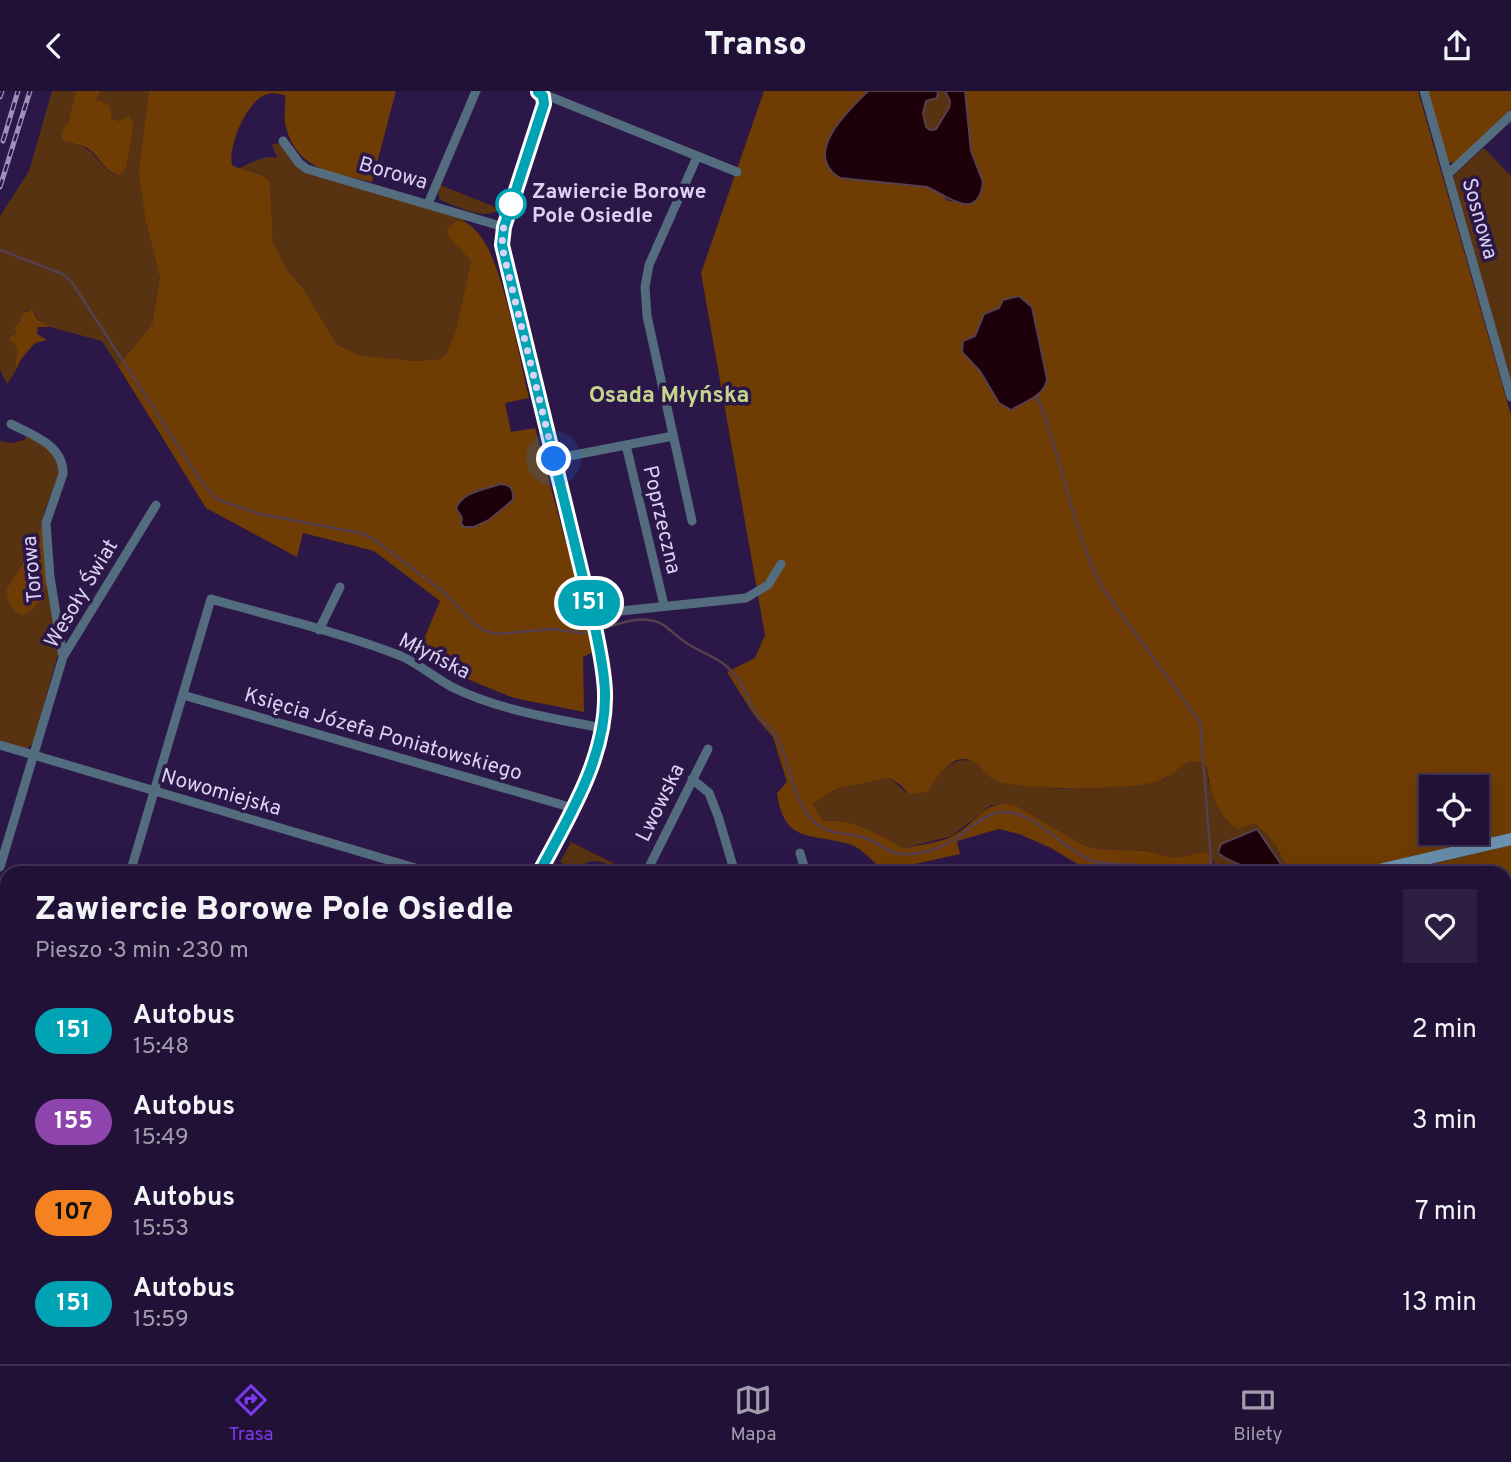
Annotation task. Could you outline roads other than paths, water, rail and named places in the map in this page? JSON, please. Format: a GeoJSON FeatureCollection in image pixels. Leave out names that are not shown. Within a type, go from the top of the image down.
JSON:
{"type":"FeatureCollection","features":[{"type":"Feature","properties":{"kind":"street"},"geometry":{"type":"LineString","coordinates":[[428,204],[476,91]]}},
{"type":"Feature","properties":{"kind":"street"},"geometry":{"type":"LineString","coordinates":[[537,91],[737,172]]}},
{"type":"Feature","properties":{"kind":"street"},"geometry":{"type":"LineString","coordinates":[[537,91],[543,96],[544,104],[502,239],[505,262],[602,659],[605,695],[596,754],[573,808],[543,866]]}},
{"type":"Feature","properties":{"kind":"street","name":"Sosnowa"},"geometry":{"type":"LineString","coordinates":[[1424,91],[1511,397]]}},
{"type":"Feature","properties":{"kind":"street"},"geometry":{"type":"LineString","coordinates":[[1448,174],[1511,115]]}},
{"type":"Feature","properties":{"kind":"street","name":"Borowa"},"geometry":{"type":"LineString","coordinates":[[283,141],[299,163],[307,169],[504,227]]}},
{"type":"Feature","properties":{"kind":"street"},"geometry":{"type":"LineString","coordinates":[[692,521],[647,316],[645,287],[649,265],[697,157]]}},
{"type":"Feature","properties":{"kind":"street","name":"Torowa"},"geometry":{"type":"LineString","coordinates":[[11,424],[51,446],[57,451],[63,466],[63,474],[46,523],[50,577],[63,656]]}},
{"type":"Feature","properties":{"kind":"street"},"geometry":{"type":"LineString","coordinates":[[626,445],[673,436]]}},
{"type":"Feature","properties":{"kind":"street","name":"Poprzeczna"},"geometry":{"type":"LineString","coordinates":[[554,459],[626,445],[664,605],[594,624]]}},
{"type":"Feature","properties":{"kind":"street","name":"Wesoły Świat"},"geometry":{"type":"LineString","coordinates":[[0,866],[63,656],[156,505]]}},
{"type":"Feature","properties":{"kind":"street"},"geometry":{"type":"LineString","coordinates":[[664,605],[752,596],[768,585],[781,564]]}},
{"type":"Feature","properties":{"kind":"street"},"geometry":{"type":"LineString","coordinates":[[319,630],[340,587]]}},
{"type":"Feature","properties":{"kind":"street","name":"Młyńska"},"geometry":{"type":"LineString","coordinates":[[183,695],[211,599],[403,657],[451,687],[511,709],[602,728]]}},
{"type":"Feature","properties":{"kind":"street"},"geometry":{"type":"LineString","coordinates":[[132,866],[183,695]]}},
{"type":"Feature","properties":{"kind":"street","name":"Księcia Józefa Poniatowskiego"},"geometry":{"type":"LineString","coordinates":[[183,695],[573,808]]}},
{"type":"Feature","properties":{"kind":"street","name":"Nowomiejska"},"geometry":{"type":"LineString","coordinates":[[0,745],[408,866]]}},
{"type":"Feature","properties":{"kind":"street","name":"Lwowska"},"geometry":{"type":"LineString","coordinates":[[649,866],[708,749]]}},
{"type":"Feature","properties":{"kind":"street"},"geometry":{"type":"LineString","coordinates":[[692,779],[709,793],[732,866]]}},
{"type":"Feature","properties":{"kind":"street"},"geometry":{"type":"LineString","coordinates":[[1396,866],[1511,839]]}},
{"type":"Feature","properties":{"kind":"street"},"geometry":{"type":"LineString","coordinates":[[800,853],[804,866]]}},
{"type":"Feature","properties":{"kind":"waterway"},"geometry":{"type":"LineString","coordinates":[[0,250],[63,274],[71,281],[201,481],[216,499],[260,514],[360,533],[372,538],[445,593],[483,630],[496,634],[551,629],[592,632]]}},
{"type":"Feature","properties":{"kind":"waterway"},"geometry":{"type":"LineString","coordinates":[[1037,396],[1083,542],[1103,589],[1200,722],[1211,866]]}},
{"type":"Feature","properties":{"kind":"waterway"},"geometry":{"type":"LineString","coordinates":[[599,630],[623,622],[657,622],[728,667],[740,682],[757,715],[776,735],[803,807],[810,817],[824,828],[862,837],[892,852],[910,854],[933,850],[946,844],[995,813],[1014,813],[1036,823],[1090,860],[1144,866]]}},
{"type":"Feature","properties":{"kind":"railway"},"geometry":{"type":"LineString","coordinates":[[0,97],[2,91]]}},
{"type":"Feature","properties":{"kind":"railway"},"geometry":{"type":"LineString","coordinates":[[3,141],[18,91]]}},
{"type":"Feature","properties":{"kind":"railway"},"geometry":{"type":"LineString","coordinates":[[0,187],[30,91]]}},
{"type":"Feature","properties":{"kind":"place","name":"Zawiercie Borowe Pole Osiedle"},"geometry":{"type":"Point","coordinates":[511,204]}},
{"type":"Feature","properties":{"kind":"district","name":"Osada Młyńska"},"geometry":{"type":"Point","coordinates":[669,396]}}]}
